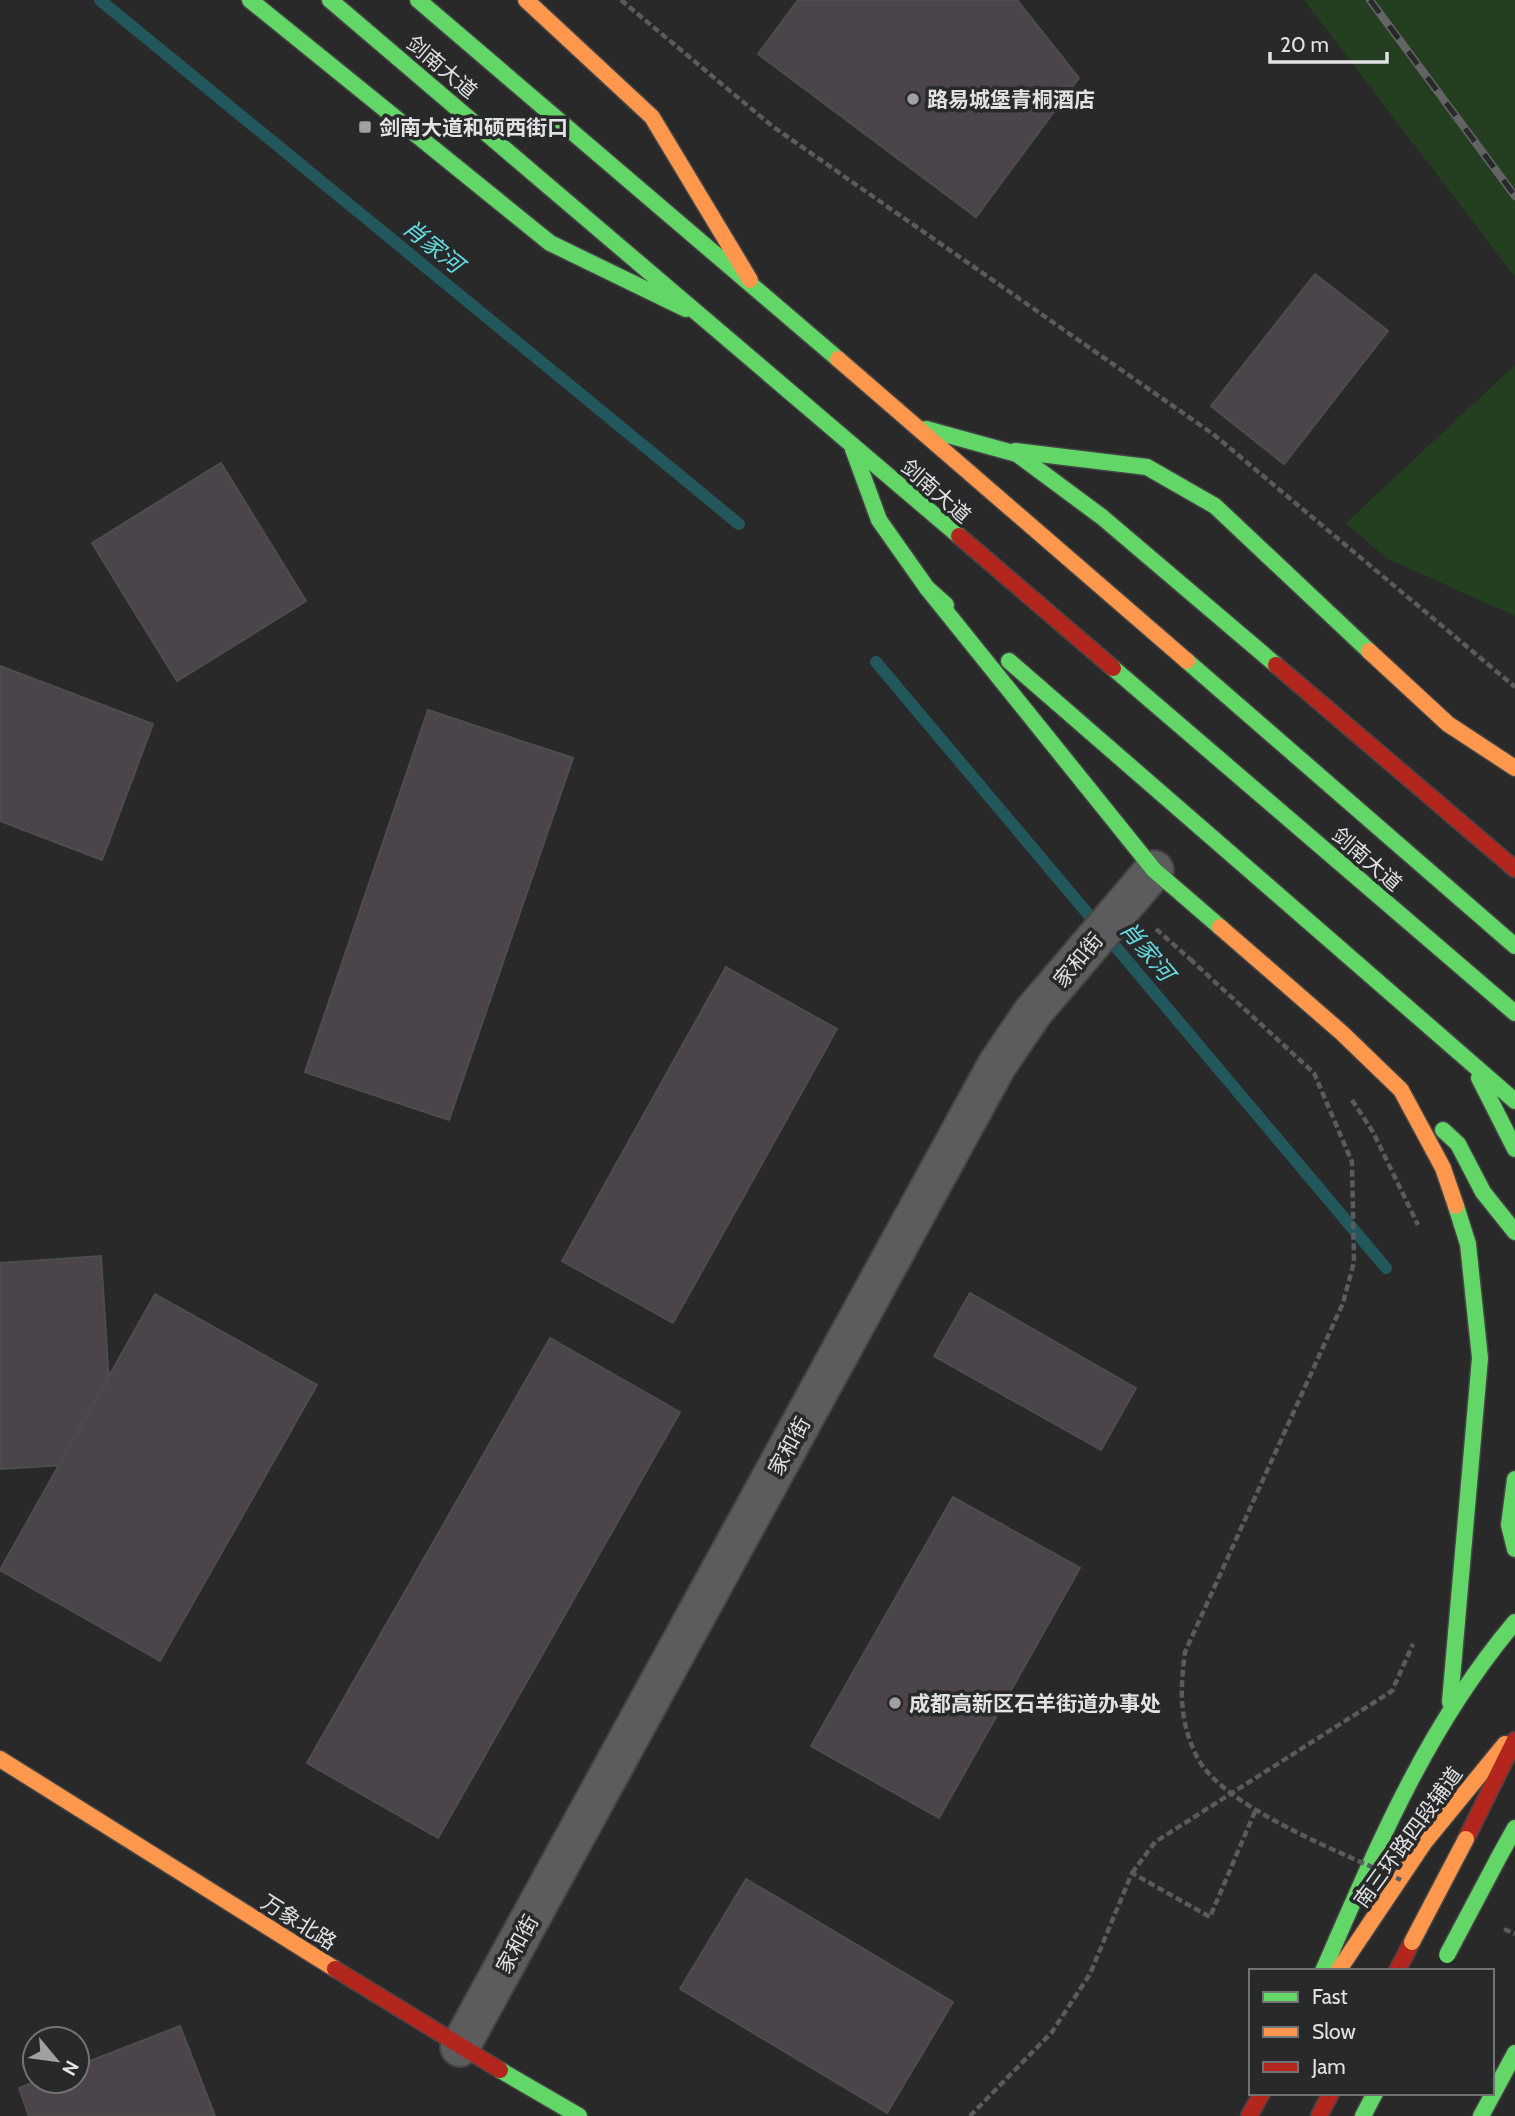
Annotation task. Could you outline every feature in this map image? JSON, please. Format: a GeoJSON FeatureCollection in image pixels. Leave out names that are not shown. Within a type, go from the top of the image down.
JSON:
{"type":"FeatureCollection","features":[{"type":"Feature","properties":{"kind":"main road"},"geometry":{"type":"LineString","coordinates":[[250,0],[550,243],[710,322]]}},
{"type":"Feature","properties":{"kind":"main road","name":"剑南大道"},"geometry":{"type":"LineString","coordinates":[[330,0],[710,322],[1515,1013]]}},
{"type":"Feature","properties":{"kind":"main road","name":"剑南大道"},"geometry":{"type":"LineString","coordinates":[[418,0],[918,427],[1515,946]]}},
{"type":"Feature","properties":{"kind":"main road"},"geometry":{"type":"LineString","coordinates":[[526,0],[652,117],[757,291]]}},
{"type":"Feature","properties":{"kind":"main road"},"geometry":{"type":"LineString","coordinates":[[918,427],[1017,454],[1102,517],[1515,869]]}},
{"type":"Feature","properties":{"kind":"main road"},"geometry":{"type":"LineString","coordinates":[[852,446],[879,520],[927,588],[1154,870],[1342,1033],[1458,1144],[1483,1192],[1515,1232]]}},
{"type":"Feature","properties":{"kind":"main road"},"geometry":{"type":"LineString","coordinates":[[1005,450],[1147,467],[1215,506],[1448,724],[1515,768]]}},
{"type":"Feature","properties":{"kind":"main road"},"geometry":{"type":"LineString","coordinates":[[927,588],[1233,858],[1515,1101]]}},
{"type":"Feature","properties":{"kind":"main road"},"geometry":{"type":"LineString","coordinates":[[1442,806],[1515,852]]}},
{"type":"Feature","properties":{"kind":"main road"},"geometry":{"type":"LineString","coordinates":[[1469,1060],[1512,1142]]}},
{"type":"Feature","properties":{"kind":"main road"},"geometry":{"type":"LineString","coordinates":[[1401,1090],[1443,1168],[1468,1244],[1480,1357],[1450,1702]]}},
{"type":"Feature","properties":{"kind":"main road"},"geometry":{"type":"LineString","coordinates":[[1515,1479],[1509,1525],[1515,1549]]}},
{"type":"Feature","properties":{"kind":"main road"},"geometry":{"type":"LineString","coordinates":[[1324,1969],[1395,1808],[1450,1702],[1515,1622]]}},
{"type":"Feature","properties":{"kind":"main road","name":"南三环路四段辅道"},"geometry":{"type":"LineString","coordinates":[[1339,1969],[1424,1843],[1515,1731]]}},
{"type":"Feature","properties":{"kind":"main road"},"geometry":{"type":"LineString","coordinates":[[1397,1969],[1515,1740]]}},
{"type":"Feature","properties":{"kind":"main road","name":"万象北路"},"geometry":{"type":"LineString","coordinates":[[0,1759],[460,2047],[579,2116]]}},
{"type":"Feature","properties":{"kind":"main road"},"geometry":{"type":"LineString","coordinates":[[1440,1969],[1515,1828]]}},
{"type":"Feature","properties":{"kind":"main road"},"geometry":{"type":"LineString","coordinates":[[1494,2092],[1515,2053]]}},
{"type":"Feature","properties":{"kind":"main road"},"geometry":{"type":"LineString","coordinates":[[1249,2116],[1261,2095]]}},
{"type":"Feature","properties":{"kind":"main road"},"geometry":{"type":"LineString","coordinates":[[1320,2116],[1331,2095]]}},
{"type":"Feature","properties":{"kind":"main road"},"geometry":{"type":"LineString","coordinates":[[1363,2116],[1374,2095]]}},
{"type":"Feature","properties":{"kind":"main road"},"geometry":{"type":"LineString","coordinates":[[1481,2116],[1492,2095]]}},
{"type":"Feature","properties":{"kind":"street","name":"家和街"},"geometry":{"type":"LineString","coordinates":[[460,2047],[997,1065],[1033,1012],[1154,870]]}},
{"type":"Feature","properties":{"kind":"path"},"geometry":{"type":"LineString","coordinates":[[621,0],[772,127],[1213,434],[1515,687]]}},
{"type":"Feature","properties":{"kind":"path"},"geometry":{"type":"LineString","coordinates":[[1170,941],[1178,938]]}},
{"type":"Feature","properties":{"kind":"path"},"geometry":{"type":"LineString","coordinates":[[1190,958],[1314,1073],[1352,1162],[1354,1262],[1343,1303],[1185,1652],[1180,1695],[1184,1721],[1197,1758],[1238,1799],[1405,1882]]}},
{"type":"Feature","properties":{"kind":"path"},"geometry":{"type":"LineString","coordinates":[[1350,1098],[1373,1132],[1419,1229]]}},
{"type":"Feature","properties":{"kind":"path"},"geometry":{"type":"LineString","coordinates":[[971,2116],[1052,2032],[1090,1973],[1132,1873],[1155,1842],[1392,1691],[1419,1632]]}},
{"type":"Feature","properties":{"kind":"path"},"geometry":{"type":"LineString","coordinates":[[1132,1873],[1210,1917],[1256,1809]]}},
{"type":"Feature","properties":{"kind":"path"},"geometry":{"type":"LineString","coordinates":[[1503,1928],[1515,1934]]}},
{"type":"Feature","properties":{"kind":"green space"},"geometry":{"type":"Polygon","coordinates":[[[1304,0],[1515,0],[1515,277],[1304,0]]]}},
{"type":"Feature","properties":{"kind":"green space"},"geometry":{"type":"Polygon","coordinates":[[[1515,365],[1515,616],[1386,558],[1346,523],[1515,365]]]}},
{"type":"Feature","properties":{"kind":"building"},"geometry":{"type":"Polygon","coordinates":[[[798,0],[1017,0],[1079,78],[976,217],[758,54],[798,0]]]}},
{"type":"Feature","properties":{"kind":"building"},"geometry":{"type":"Polygon","coordinates":[[[1315,274],[1388,331],[1284,464],[1211,406],[1315,274]]]}},
{"type":"Feature","properties":{"kind":"building"},"geometry":{"type":"Polygon","coordinates":[[[221,463],[306,601],[177,681],[92,543],[221,463]]]}},
{"type":"Feature","properties":{"kind":"building"},"geometry":{"type":"Polygon","coordinates":[[[0,666],[153,724],[102,860],[0,821],[0,666]]]}},
{"type":"Feature","properties":{"kind":"building"},"geometry":{"type":"Polygon","coordinates":[[[428,710],[573,758],[449,1120],[305,1072],[428,710]]]}},
{"type":"Feature","properties":{"kind":"building"},"geometry":{"type":"Polygon","coordinates":[[[726,967],[837,1029],[673,1323],[562,1261],[726,967]]]}},
{"type":"Feature","properties":{"kind":"building"},"geometry":{"type":"Polygon","coordinates":[[[101,1256],[114,1462],[0,1469],[0,1263],[101,1256]]]}},
{"type":"Feature","properties":{"kind":"building"},"geometry":{"type":"Polygon","coordinates":[[[970,1293],[1136,1388],[1101,1450],[934,1356],[970,1293]]]}},
{"type":"Feature","properties":{"kind":"building"},"geometry":{"type":"Polygon","coordinates":[[[155,1294],[317,1385],[160,1661],[0,1570],[155,1294]]]}},
{"type":"Feature","properties":{"kind":"building"},"geometry":{"type":"Polygon","coordinates":[[[550,1338],[680,1412],[438,1838],[307,1763],[550,1338]]]}},
{"type":"Feature","properties":{"kind":"building"},"geometry":{"type":"Polygon","coordinates":[[[953,1497],[1080,1568],[939,1818],[811,1746],[953,1497]]]}},
{"type":"Feature","properties":{"kind":"building"},"geometry":{"type":"Polygon","coordinates":[[[746,1879],[953,2002],[887,2113],[680,1989],[746,1879]]]}},
{"type":"Feature","properties":{"kind":"building"},"geometry":{"type":"Polygon","coordinates":[[[180,2026],[215,2116],[29,2116],[22,2095],[91,2095],[91,2061],[180,2026]]]}},
{"type":"Feature","properties":{"kind":"waterway","name":"肖家河"},"geometry":{"type":"LineString","coordinates":[[100,0],[739,524]]}},
{"type":"Feature","properties":{"kind":"waterway","name":"肖家河"},"geometry":{"type":"LineString","coordinates":[[876,662],[1386,1268]]}},
{"type":"Feature","properties":{"kind":"railway"},"geometry":{"type":"LineString","coordinates":[[1370,0],[1515,196]]}},
{"type":"Feature","properties":{"kind":"traffic: fast"},"geometry":{"type":"LineString","coordinates":[[250,0],[550,243],[686,309]]}},
{"type":"Feature","properties":{"kind":"traffic: fast"},"geometry":{"type":"LineString","coordinates":[[330,0],[959,536]]}},
{"type":"Feature","properties":{"kind":"traffic: fast"},"geometry":{"type":"LineString","coordinates":[[418,0],[838,359]]}},
{"type":"Feature","properties":{"kind":"traffic: fast"},"geometry":{"type":"LineString","coordinates":[[926,429],[1017,454],[1102,517],[1276,665]]}},
{"type":"Feature","properties":{"kind":"traffic: fast"},"geometry":{"type":"LineString","coordinates":[[853,449],[879,520],[927,588],[946,605]]}},
{"type":"Feature","properties":{"kind":"traffic: fast"},"geometry":{"type":"LineString","coordinates":[[1015,451],[1147,467],[1215,506],[1369,651]]}},
{"type":"Feature","properties":{"kind":"traffic: fast"},"geometry":{"type":"LineString","coordinates":[[927,588],[1154,870],[1220,927]]}},
{"type":"Feature","properties":{"kind":"traffic: fast"},"geometry":{"type":"LineString","coordinates":[[1009,661],[1515,1101]]}},
{"type":"Feature","properties":{"kind":"traffic: fast"},"geometry":{"type":"LineString","coordinates":[[1187,661],[1515,946]]}},
{"type":"Feature","properties":{"kind":"traffic: fast"},"geometry":{"type":"LineString","coordinates":[[1113,668],[1515,1013]]}},
{"type":"Feature","properties":{"kind":"traffic: fast"},"geometry":{"type":"LineString","coordinates":[[1479,1078],[1515,1149]]}},
{"type":"Feature","properties":{"kind":"traffic: fast"},"geometry":{"type":"LineString","coordinates":[[1443,1130],[1458,1144],[1483,1192],[1515,1232]]}},
{"type":"Feature","properties":{"kind":"traffic: fast"},"geometry":{"type":"LineString","coordinates":[[1450,1702],[1480,1358],[1468,1244],[1456,1206]]}},
{"type":"Feature","properties":{"kind":"traffic: fast"},"geometry":{"type":"LineString","coordinates":[[1515,1479],[1509,1525],[1515,1549]]}},
{"type":"Feature","properties":{"kind":"traffic: fast"},"geometry":{"type":"LineString","coordinates":[[1324,1969],[1384,1834],[1430,1745],[1455,1703],[1515,1622]]}},
{"type":"Feature","properties":{"kind":"traffic: fast"},"geometry":{"type":"LineString","coordinates":[[1500,1855],[1515,1828]]}},
{"type":"Feature","properties":{"kind":"traffic: fast"},"geometry":{"type":"LineString","coordinates":[[1447,1955],[1500,1855]]}},
{"type":"Feature","properties":{"kind":"traffic: fast"},"geometry":{"type":"LineString","coordinates":[[1494,2092],[1515,2053]]}},
{"type":"Feature","properties":{"kind":"traffic: fast"},"geometry":{"type":"LineString","coordinates":[[500,2070],[579,2116]]}},
{"type":"Feature","properties":{"kind":"traffic: fast"},"geometry":{"type":"LineString","coordinates":[[1363,2116],[1374,2095]]}},
{"type":"Feature","properties":{"kind":"traffic: fast"},"geometry":{"type":"LineString","coordinates":[[1481,2116],[1492,2095]]}},
{"type":"Feature","properties":{"kind":"traffic: slow"},"geometry":{"type":"LineString","coordinates":[[526,0],[652,117],[750,280]]}},
{"type":"Feature","properties":{"kind":"traffic: slow"},"geometry":{"type":"LineString","coordinates":[[838,359],[1187,661]]}},
{"type":"Feature","properties":{"kind":"traffic: slow"},"geometry":{"type":"LineString","coordinates":[[1369,651],[1448,724],[1515,768]]}},
{"type":"Feature","properties":{"kind":"traffic: slow"},"geometry":{"type":"LineString","coordinates":[[1220,927],[1342,1033],[1401,1090],[1443,1168],[1456,1206]]}},
{"type":"Feature","properties":{"kind":"traffic: slow"},"geometry":{"type":"LineString","coordinates":[[1339,1969],[1424,1843],[1505,1744]]}},
{"type":"Feature","properties":{"kind":"traffic: slow"},"geometry":{"type":"LineString","coordinates":[[0,1759],[335,1969]]}},
{"type":"Feature","properties":{"kind":"traffic: slow"},"geometry":{"type":"LineString","coordinates":[[1412,1942],[1466,1839]]}},
{"type":"Feature","properties":{"kind":"traffic: jam"},"geometry":{"type":"LineString","coordinates":[[959,536],[1113,668]]}},
{"type":"Feature","properties":{"kind":"traffic: jam"},"geometry":{"type":"LineString","coordinates":[[1276,665],[1515,869]]}},
{"type":"Feature","properties":{"kind":"traffic: jam"},"geometry":{"type":"LineString","coordinates":[[1466,1839],[1515,1740]]}},
{"type":"Feature","properties":{"kind":"traffic: jam"},"geometry":{"type":"LineString","coordinates":[[1398,1969],[1412,1942]]}},
{"type":"Feature","properties":{"kind":"traffic: jam"},"geometry":{"type":"LineString","coordinates":[[335,1969],[500,2070]]}},
{"type":"Feature","properties":{"kind":"traffic: jam"},"geometry":{"type":"LineString","coordinates":[[1249,2116],[1261,2095]]}},
{"type":"Feature","properties":{"kind":"traffic: jam"},"geometry":{"type":"LineString","coordinates":[[1319,2116],[1330,2095]]}},
{"type":"Feature","properties":{"kind":"place","name":"路易城堡青桐酒店"},"geometry":{"type":"Point","coordinates":[913,99]}},
{"type":"Feature","properties":{"kind":"place","name":"剑南大道和硕西街口"},"geometry":{"type":"Point","coordinates":[365,127]}},
{"type":"Feature","properties":{"kind":"place","name":"成都高新区石羊街道办事处"},"geometry":{"type":"Point","coordinates":[895,1703]}}]}
